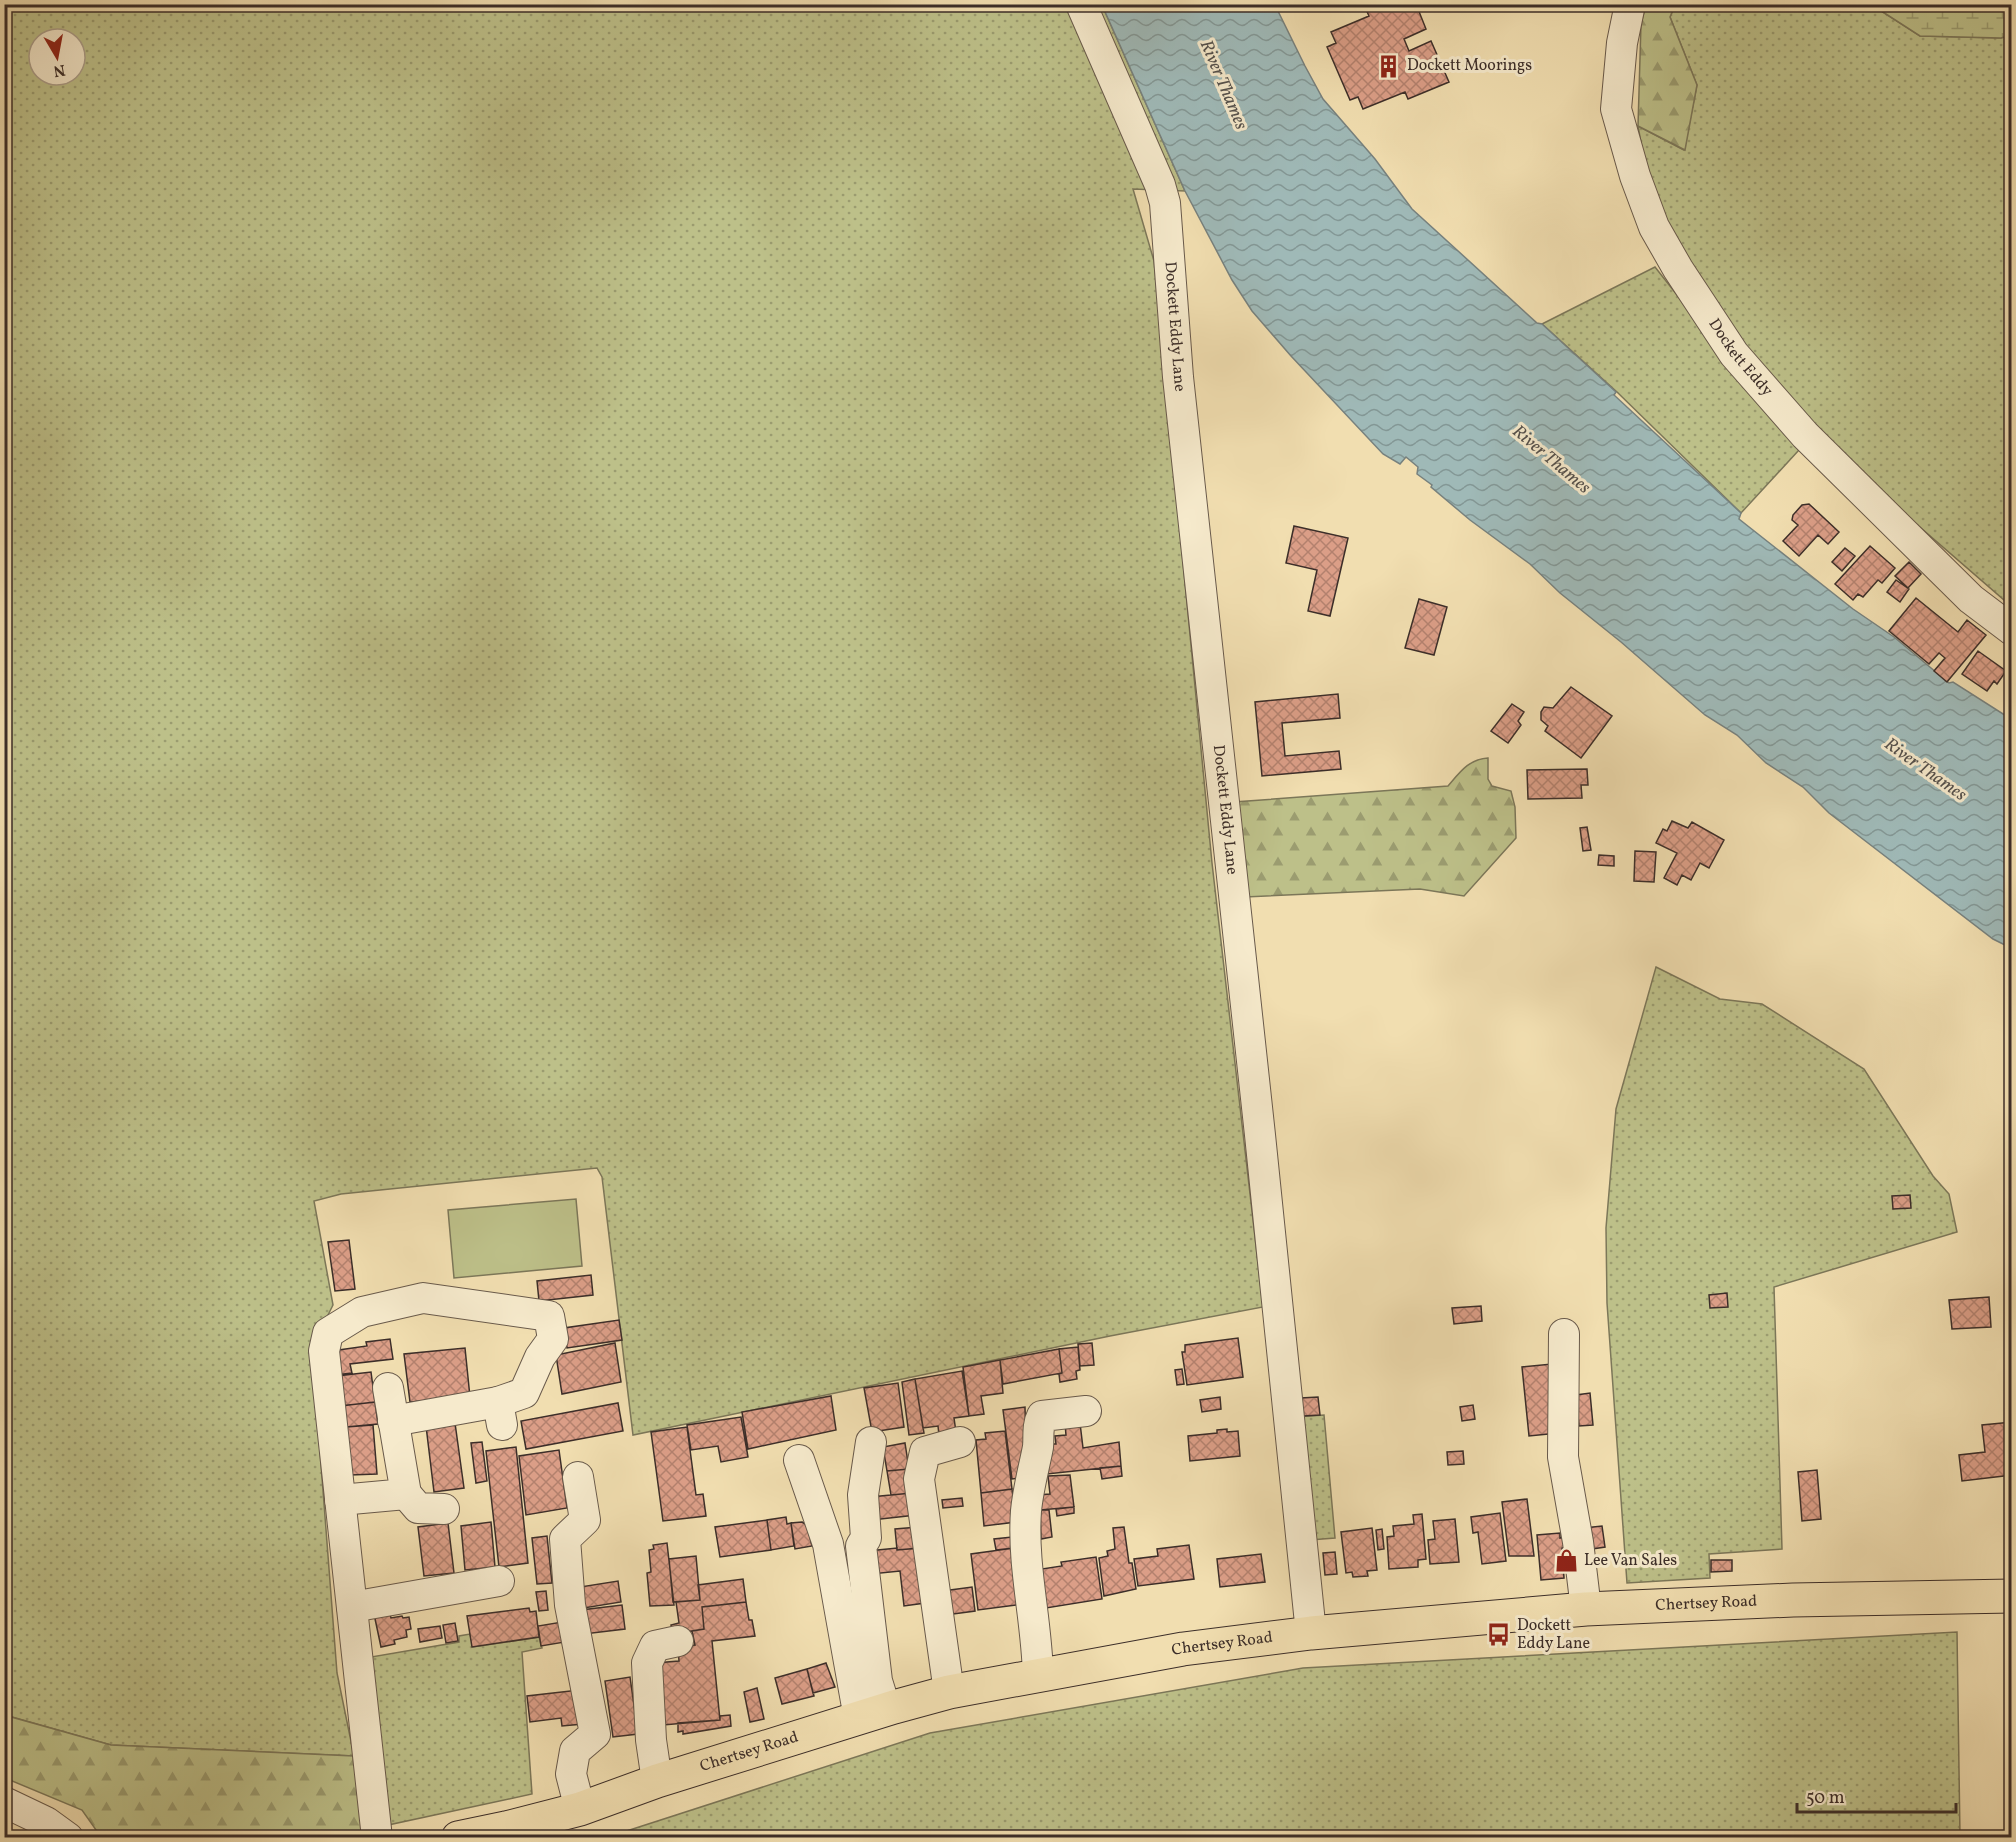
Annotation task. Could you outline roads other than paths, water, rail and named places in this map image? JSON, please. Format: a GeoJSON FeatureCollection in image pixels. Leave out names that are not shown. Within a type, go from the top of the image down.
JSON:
{"type":"FeatureCollection","features":[{"type":"Feature","properties":{"kind":"main road","name":"Chertsey Road"},"geometry":{"type":"LineString","coordinates":[[458,1838],[508,1833],[657,1781],[949,1692],[1183,1649],[1311,1633],[1586,1609],[1793,1600],[2012,1596]]}},
{"type":"Feature","properties":{"kind":"street","name":"Dockett Eddy Lane"},"geometry":{"type":"LineString","coordinates":[[1082,4],[1160,185],[1165,203],[1179,388],[1311,1633]]}},
{"type":"Feature","properties":{"kind":"street","name":"Dockett Eddy"},"geometry":{"type":"LineString","coordinates":[[1630,4],[1622,43],[1616,109],[1635,176],[1654,227],[1678,269],[1734,354],[1805,435],[1971,599],[2012,630]]}},
{"type":"Feature","properties":{"kind":"street"},"geometry":{"type":"LineString","coordinates":[[377,1838],[324,1351],[328,1333],[362,1312],[423,1298],[549,1316],[553,1339],[540,1357],[524,1393],[500,1413],[393,1421]]}},
{"type":"Feature","properties":{"kind":"street"},"geometry":{"type":"LineString","coordinates":[[1564,1334],[1563,1457],[1578,1542],[1586,1609]]}},
{"type":"Feature","properties":{"kind":"street"},"geometry":{"type":"LineString","coordinates":[[388,1388],[406,1494],[418,1508],[444,1509]]}},
{"type":"Feature","properties":{"kind":"street"},"geometry":{"type":"LineString","coordinates":[[1038,1676],[1037,1644],[1027,1559],[1026,1512],[1038,1445],[1038,1425],[1042,1416],[1086,1412]]}},
{"type":"Feature","properties":{"kind":"street"},"geometry":{"type":"LineString","coordinates":[[871,1442],[864,1495],[866,1538],[861,1546],[877,1682],[872,1714]]}},
{"type":"Feature","properties":{"kind":"street"},"geometry":{"type":"LineString","coordinates":[[949,1692],[920,1479],[925,1452],[960,1442]]}},
{"type":"Feature","properties":{"kind":"street"},"geometry":{"type":"LineString","coordinates":[[799,1460],[828,1544],[872,1714]]}},
{"type":"Feature","properties":{"kind":"street"},"geometry":{"type":"LineString","coordinates":[[578,1477],[585,1520],[566,1539],[570,1605],[595,1734],[575,1751],[571,1774],[580,1809]]}},
{"type":"Feature","properties":{"kind":"street"},"geometry":{"type":"LineString","coordinates":[[340,1500],[406,1494]]}},
{"type":"Feature","properties":{"kind":"street"},"geometry":{"type":"LineString","coordinates":[[352,1607],[499,1581]]}},
{"type":"Feature","properties":{"kind":"street"},"geometry":{"type":"LineString","coordinates":[[657,1781],[651,1740],[646,1663],[655,1646],[678,1641]]}},
{"type":"Feature","properties":{"kind":"street"},"geometry":{"type":"LineString","coordinates":[[4,1802],[46,1822],[68,1838]]}},
{"type":"Feature","properties":{"kind":"water","name":"River Thames"},"geometry":{"type":"Polygon","coordinates":[[[1102,5],[1275,5],[1323,99],[1375,159],[1412,209],[1616,392],[1614,395],[1741,513],[1739,519],[1853,609],[1894,637],[1949,683],[1953,682],[2011,719],[2011,948],[1993,939],[1829,813],[1803,787],[1766,763],[1737,735],[1705,715],[1560,593],[1530,564],[1470,520],[1431,487],[1432,485],[1417,474],[1418,467],[1406,457],[1400,464],[1383,454],[1291,356],[1252,311],[1232,280],[1185,191],[1102,5]]]}},
{"type":"Feature","properties":{"kind":"place","name":"Dockett Moorings"},"geometry":{"type":"Point","coordinates":[1389,66]}},
{"type":"Feature","properties":{"kind":"place","name":"Lee Van Sales"},"geometry":{"type":"Point","coordinates":[1566,1561]}},
{"type":"Feature","properties":{"kind":"place","name":"Dockett Eddy Lane"},"geometry":{"type":"Point","coordinates":[1499,1635]}}]}
